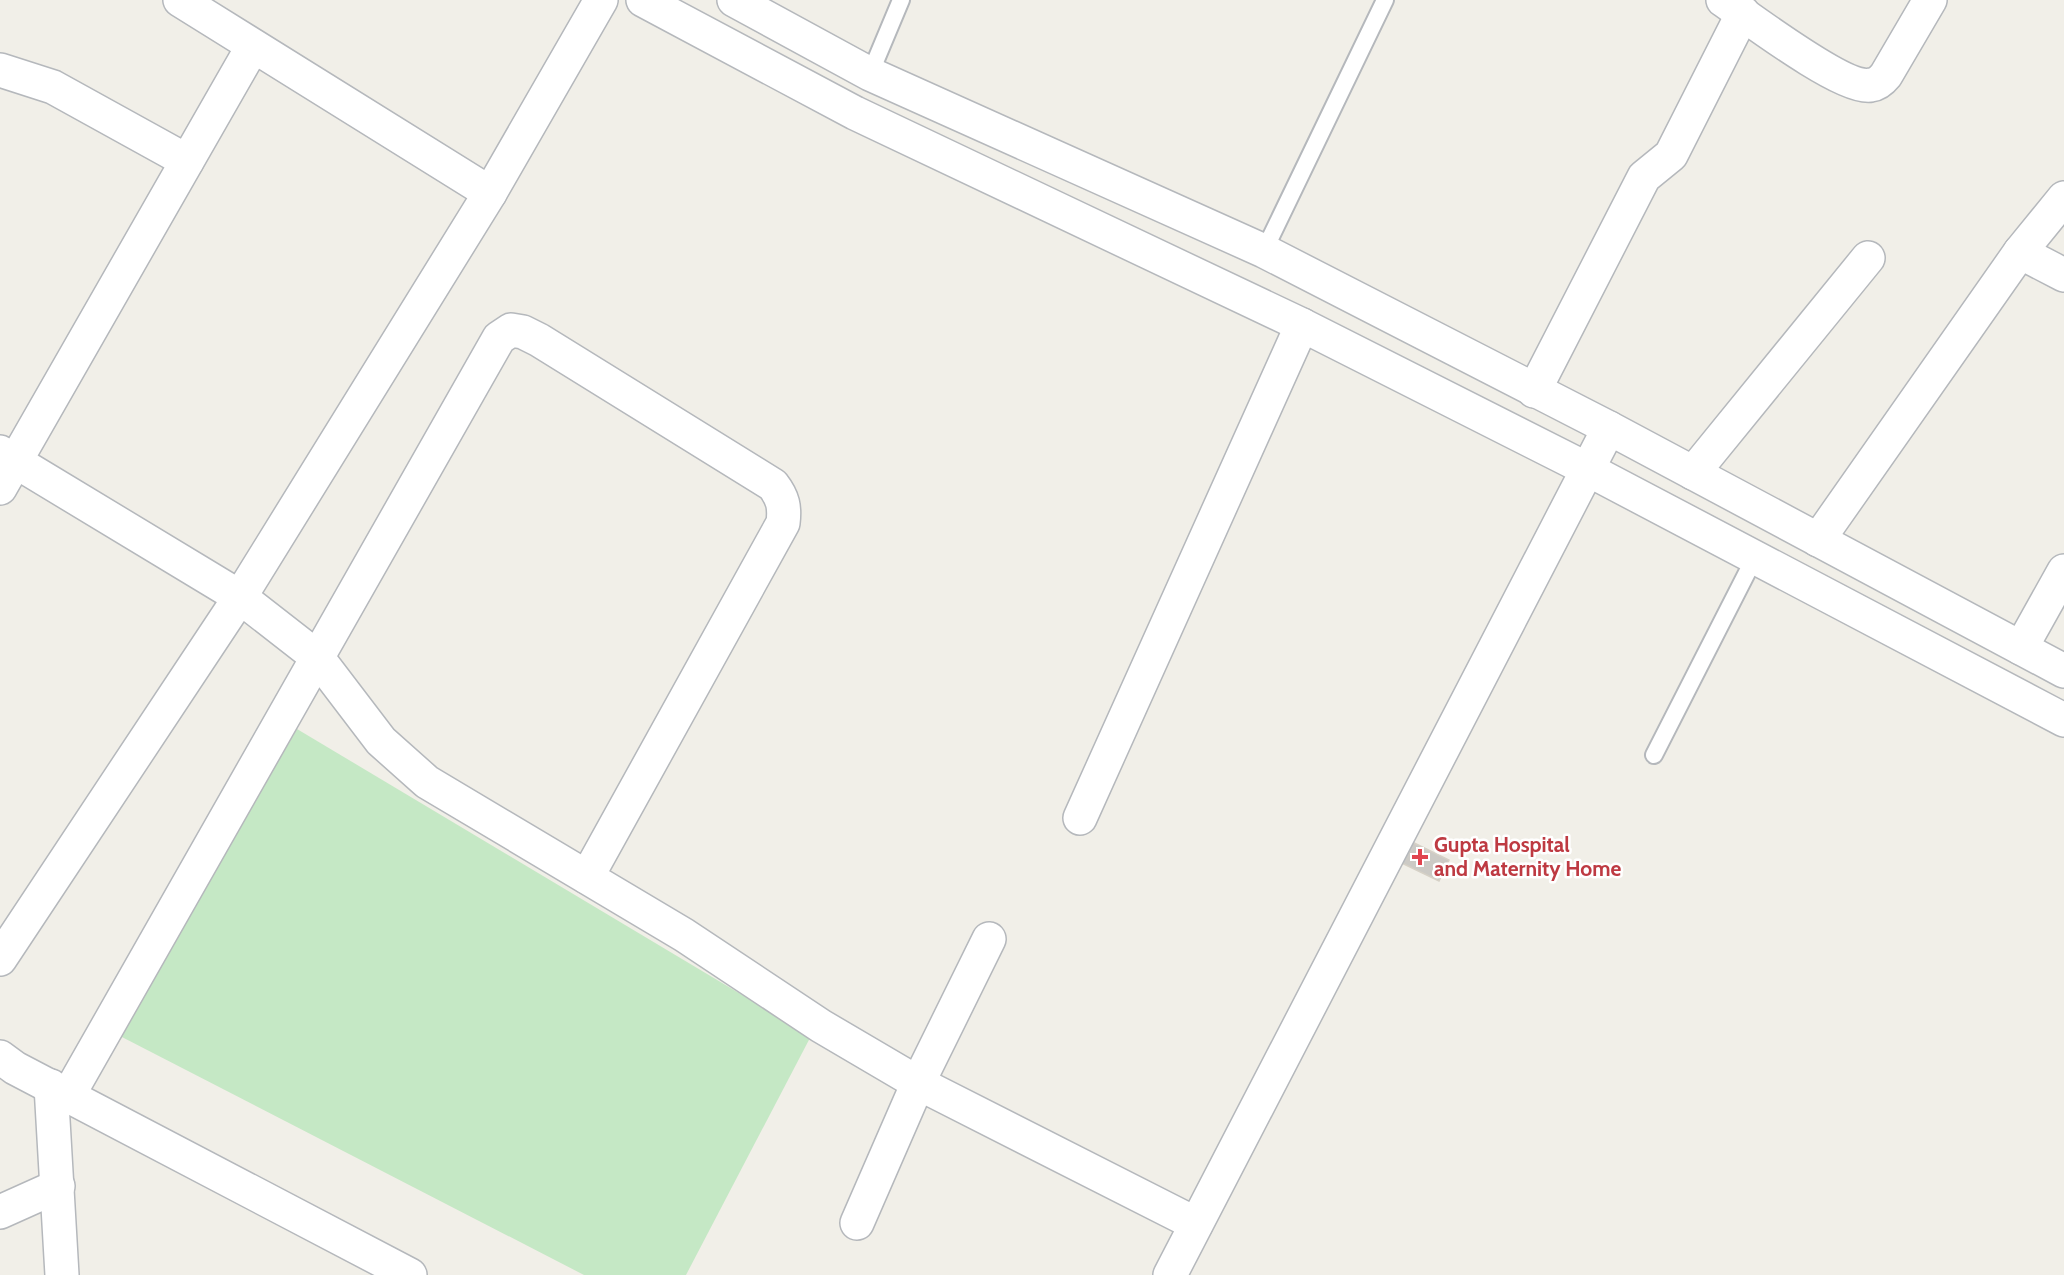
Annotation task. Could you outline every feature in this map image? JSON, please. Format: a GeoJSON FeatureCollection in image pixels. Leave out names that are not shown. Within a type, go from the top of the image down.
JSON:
{"type":"FeatureCollection","features":[{"type":"Feature","properties":{"kind":"street"},"geometry":{"type":"LineString","coordinates":[[180,0],[490,193]]}},
{"type":"Feature","properties":{"kind":"street"},"geometry":{"type":"LineString","coordinates":[[0,959],[240,597],[490,193],[601,0]]}},
{"type":"Feature","properties":{"kind":"street"},"geometry":{"type":"LineString","coordinates":[[643,0],[855,113],[1302,325],[1587,469],[2064,720]]}},
{"type":"Feature","properties":{"kind":"street"},"geometry":{"type":"LineString","coordinates":[[734,0],[870,74],[1264,251],[1609,428],[2064,671]]}},
{"type":"Feature","properties":{"kind":"street"},"geometry":{"type":"LineString","coordinates":[[1534,391],[1644,177],[1671,155],[1733,7],[1828,71],[1859,84],[1870,86],[1879,82],[1886,75],[1930,0]]}},
{"type":"Feature","properties":{"kind":"street"},"geometry":{"type":"LineString","coordinates":[[253,46],[5,467],[240,597],[317,657],[381,741],[427,782],[684,935],[822,1026],[918,1083],[1196,1224]]}},
{"type":"Feature","properties":{"kind":"street"},"geometry":{"type":"LineString","coordinates":[[0,70],[53,87],[187,161]]}},
{"type":"Feature","properties":{"kind":"street"},"geometry":{"type":"LineString","coordinates":[[1818,540],[2020,252],[2064,198]]}},
{"type":"Feature","properties":{"kind":"street"},"geometry":{"type":"LineString","coordinates":[[2020,252],[2064,275]]}},
{"type":"Feature","properties":{"kind":"street"},"geometry":{"type":"LineString","coordinates":[[1693,473],[1868,258]]}},
{"type":"Feature","properties":{"kind":"street"},"geometry":{"type":"LineString","coordinates":[[1080,818],[1302,325]]}},
{"type":"Feature","properties":{"kind":"street"},"geometry":{"type":"LineString","coordinates":[[62,1275],[58,1186],[59,1091],[317,657],[499,338],[511,330],[523,332],[539,340],[773,485],[781,495],[785,508],[783,523],[587,878]]}},
{"type":"Feature","properties":{"kind":"street"},"geometry":{"type":"LineString","coordinates":[[1170,1275],[1609,428]]}},
{"type":"Feature","properties":{"kind":"street"},"geometry":{"type":"LineString","coordinates":[[2021,648],[2064,571]]}},
{"type":"Feature","properties":{"kind":"street"},"geometry":{"type":"LineString","coordinates":[[857,1223],[918,1083],[989,939]]}},
{"type":"Feature","properties":{"kind":"street"},"geometry":{"type":"LineString","coordinates":[[0,1057],[15,1068],[410,1275]]}},
{"type":"Feature","properties":{"kind":"street"},"geometry":{"type":"LineString","coordinates":[[0,1212],[58,1186]]}},
{"type":"Feature","properties":{"kind":"lane"},"geometry":{"type":"LineString","coordinates":[[870,74],[901,0]]}},
{"type":"Feature","properties":{"kind":"lane"},"geometry":{"type":"LineString","coordinates":[[1264,251],[1385,0]]}},
{"type":"Feature","properties":{"kind":"lane"},"geometry":{"type":"LineString","coordinates":[[1654,755],[1755,557]]}},
{"type":"Feature","properties":{"kind":"green space"},"geometry":{"type":"Polygon","coordinates":[[[297,729],[811,1036],[686,1275],[584,1275],[118,1035],[297,729]]]}},
{"type":"Feature","properties":{"kind":"building"},"geometry":{"type":"Polygon","coordinates":[[[1402,837],[1449,860],[1439,881],[1391,858],[1402,837]]]}},
{"type":"Feature","properties":{"kind":"place","name":"Gupta Hospital and Maternity Home"},"geometry":{"type":"Point","coordinates":[1420,857]}}]}
